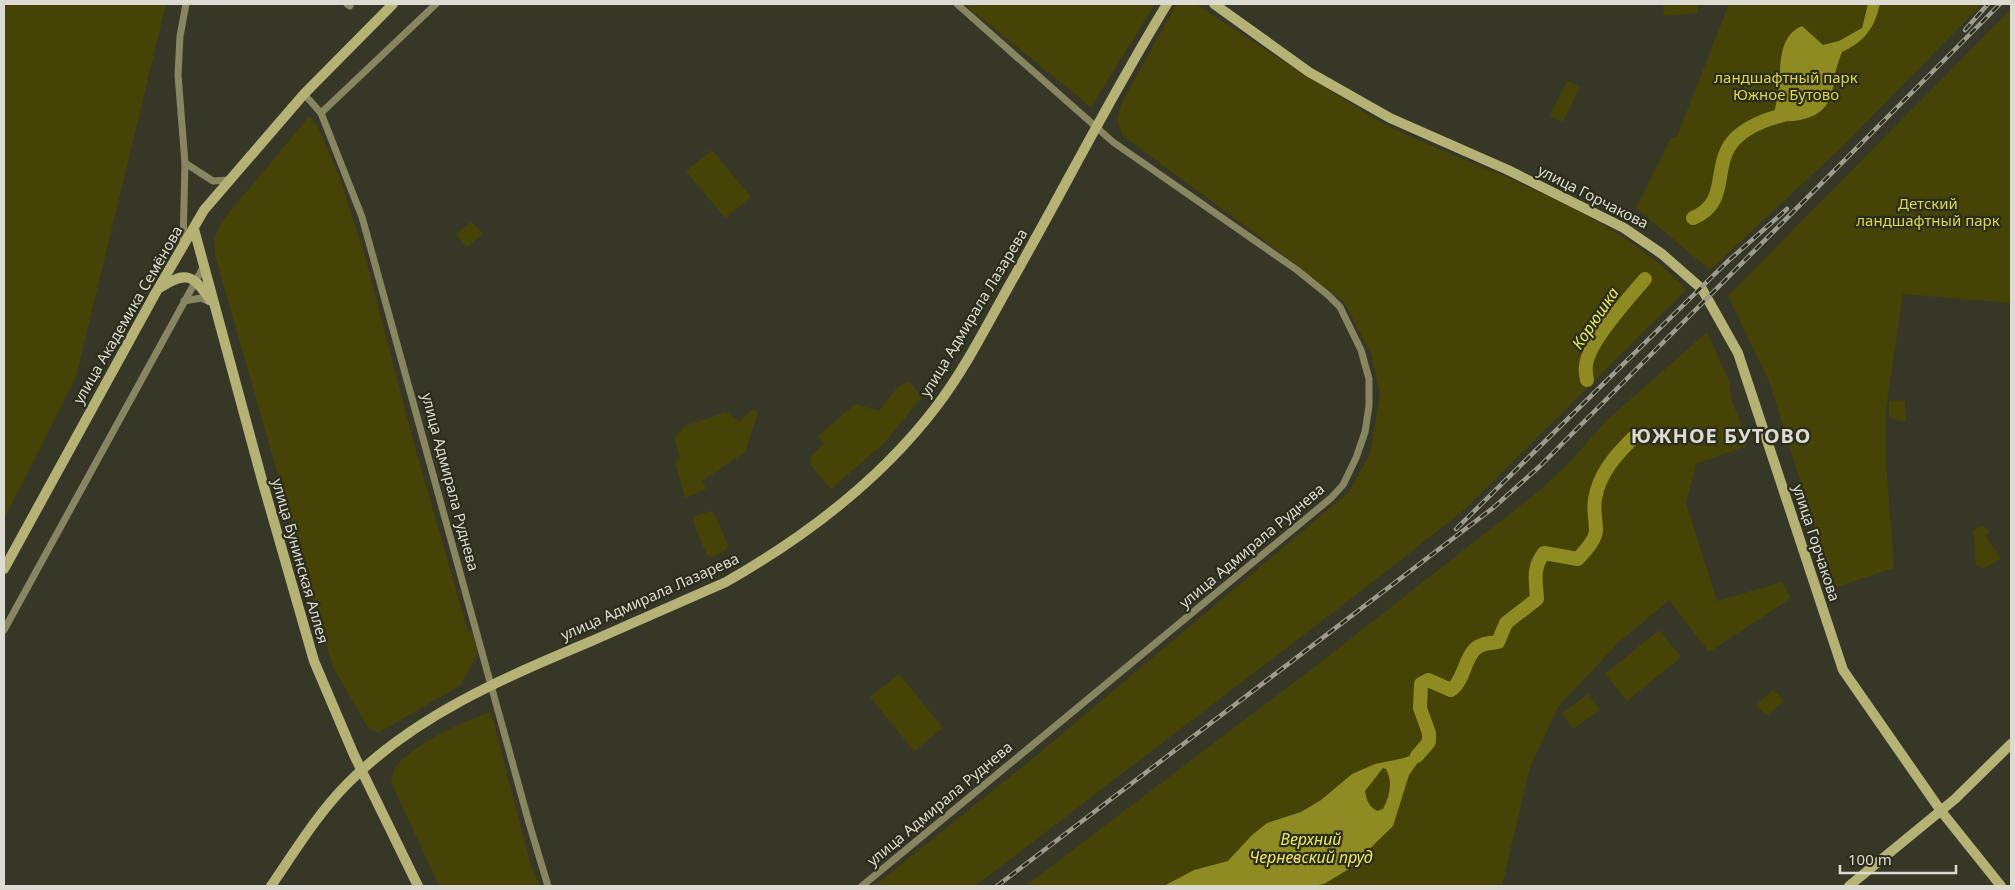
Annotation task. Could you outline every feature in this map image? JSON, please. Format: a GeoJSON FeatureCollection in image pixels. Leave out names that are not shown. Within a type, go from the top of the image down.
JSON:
{"type":"FeatureCollection","features":[{"type":"Feature","properties":{"kind":"street"},"geometry":{"type":"LineString","coordinates":[[183,247],[185,163],[178,75],[180,36],[186,4]]}},
{"type":"Feature","properties":{"kind":"street","name":"улица Академика Семёнова"},"geometry":{"type":"LineString","coordinates":[[4,569],[158,289],[204,210],[304,94],[393,4]]}},
{"type":"Feature","properties":{"kind":"street"},"geometry":{"type":"LineString","coordinates":[[321,114],[436,4]]}},
{"type":"Feature","properties":{"kind":"street","name":"улица Адмирала Руднева"},"geometry":{"type":"LineString","coordinates":[[862,886],[1318,511],[1342,485],[1356,458],[1365,432],[1369,379],[1361,350],[1340,307],[1297,270],[1113,142],[957,4]]}},
{"type":"Feature","properties":{"kind":"street","name":"улица Адмирала Лазарева"},"geometry":{"type":"LineString","coordinates":[[271,886],[323,812],[362,771],[414,728],[492,685],[726,582],[765,559],[838,506],[868,481],[920,427],[952,385],[1166,4]]}},
{"type":"Feature","properties":{"kind":"street","name":"улица Горчакова"},"geometry":{"type":"LineString","coordinates":[[1214,4],[1309,72],[1382,114],[1508,170],[1624,228],[1662,254],[1702,289],[1738,353],[1843,670],[1941,811],[2001,886]]}},
{"type":"Feature","properties":{"kind":"street","name":"улица Адмирала Руднева"},"geometry":{"type":"LineString","coordinates":[[304,94],[321,114],[362,217],[529,824],[548,886]]}},
{"type":"Feature","properties":{"kind":"street"},"geometry":{"type":"LineString","coordinates":[[185,163],[213,181],[229,180]]}},
{"type":"Feature","properties":{"kind":"street","name":"улица Бунинская Аллея"},"geometry":{"type":"LineString","coordinates":[[194,229],[262,480],[314,660],[362,771],[418,886]]}},
{"type":"Feature","properties":{"kind":"street"},"geometry":{"type":"LineString","coordinates":[[4,630],[204,266]]}},
{"type":"Feature","properties":{"kind":"street"},"geometry":{"type":"LineString","coordinates":[[158,289],[178,277],[185,276],[195,282],[214,305]]}},
{"type":"Feature","properties":{"kind":"street"},"geometry":{"type":"LineString","coordinates":[[184,301],[201,298],[214,305]]}},
{"type":"Feature","properties":{"kind":"street"},"geometry":{"type":"LineString","coordinates":[[1849,886],[1941,811],[1979,777],[2011,744]]}},
{"type":"Feature","properties":{"kind":"green space"},"geometry":{"type":"Polygon","coordinates":[[[4,4],[166,4],[76,377],[4,519],[4,4]]]}},
{"type":"Feature","properties":{"kind":"green space"},"geometry":{"type":"Polygon","coordinates":[[[964,4],[1155,4],[1091,107],[964,4]]]}},
{"type":"Feature","properties":{"kind":"green space"},"geometry":{"type":"Polygon","coordinates":[[[1196,4],[1373,118],[1588,216],[1624,238],[1657,262],[1686,290],[1464,510],[975,886],[874,886],[1037,755],[1349,492],[1370,454],[1380,394],[1371,354],[1344,302],[1252,231],[1123,136],[1117,120],[1123,100],[1176,5],[1196,4]]]}},
{"type":"Feature","properties":{"kind":"green space"},"geometry":{"type":"Polygon","coordinates":[[[1663,4],[1697,4],[1698,13],[1664,16],[1663,4]]]}},
{"type":"Feature","properties":{"kind":"green space","name":"ландшафтный парк Южное Бутово"},"geometry":{"type":"Polygon","coordinates":[[[1729,4],[1982,4],[1843,146],[1710,270],[1636,208],[1671,138],[1677,136],[1729,4]]]}},
{"type":"Feature","properties":{"kind":"green space","name":"Детский ландшафтный парк"},"geometry":{"type":"Polygon","coordinates":[[[2011,9],[2011,303],[1903,294],[1886,409],[1886,460],[1894,568],[1834,588],[1769,381],[1728,296],[2011,9]]]}},
{"type":"Feature","properties":{"kind":"green space"},"geometry":{"type":"Polygon","coordinates":[[[1567,81],[1580,87],[1563,122],[1550,116],[1567,81]]]}},
{"type":"Feature","properties":{"kind":"green space"},"geometry":{"type":"Polygon","coordinates":[[[309,117],[317,125],[339,176],[365,256],[413,440],[468,632],[472,631],[478,652],[461,685],[378,733],[368,728],[333,667],[215,255],[214,239],[222,221],[309,117]]]}},
{"type":"Feature","properties":{"kind":"green space"},"geometry":{"type":"Polygon","coordinates":[[[712,150],[751,197],[725,218],[686,171],[712,150]]]}},
{"type":"Feature","properties":{"kind":"green space"},"geometry":{"type":"Polygon","coordinates":[[[471,222],[483,234],[466,247],[456,234],[471,222]]]}},
{"type":"Feature","properties":{"kind":"green space"},"geometry":{"type":"Polygon","coordinates":[[[1707,332],[1730,383],[1731,398],[1748,442],[1746,446],[1696,464],[1686,503],[1717,601],[1782,582],[1791,598],[1709,652],[1669,600],[1618,643],[1558,707],[1530,767],[1502,886],[1025,886],[1326,658],[1539,491],[1565,467],[1609,418],[1707,332]]]}},
{"type":"Feature","properties":{"kind":"green space"},"geometry":{"type":"Polygon","coordinates":[[[909,381],[922,397],[884,443],[831,489],[810,464],[811,456],[824,444],[818,436],[855,404],[879,411],[897,388],[909,381]]]}},
{"type":"Feature","properties":{"kind":"green space"},"geometry":{"type":"Polygon","coordinates":[[[1905,400],[1906,422],[1889,418],[1889,401],[1905,400]]]}},
{"type":"Feature","properties":{"kind":"green space"},"geometry":{"type":"Polygon","coordinates":[[[753,409],[758,413],[745,452],[702,481],[706,489],[685,498],[675,462],[680,459],[674,438],[685,426],[726,412],[739,422],[753,409]]]}},
{"type":"Feature","properties":{"kind":"green space"},"geometry":{"type":"Polygon","coordinates":[[[710,511],[714,513],[728,545],[726,550],[712,557],[707,555],[693,522],[695,517],[710,511]]]}},
{"type":"Feature","properties":{"kind":"green space"},"geometry":{"type":"Polygon","coordinates":[[[1983,525],[1989,532],[1985,535],[2001,559],[1982,569],[1979,565],[1976,566],[1973,530],[1983,525]]]}},
{"type":"Feature","properties":{"kind":"green space"},"geometry":{"type":"Polygon","coordinates":[[[1659,630],[1681,657],[1627,701],[1605,674],[1659,630]]]}},
{"type":"Feature","properties":{"kind":"green space"},"geometry":{"type":"Polygon","coordinates":[[[899,674],[943,728],[914,751],[870,697],[899,674]]]}},
{"type":"Feature","properties":{"kind":"green space"},"geometry":{"type":"Polygon","coordinates":[[[1774,689],[1784,701],[1766,716],[1756,705],[1774,689]]]}},
{"type":"Feature","properties":{"kind":"green space"},"geometry":{"type":"Polygon","coordinates":[[[1588,694],[1600,710],[1573,729],[1562,713],[1588,694]]]}},
{"type":"Feature","properties":{"kind":"green space"},"geometry":{"type":"Polygon","coordinates":[[[491,712],[531,866],[540,886],[439,886],[391,782],[393,774],[403,759],[426,742],[454,727],[491,712]]]}},
{"type":"Feature","properties":{"kind":"water"},"geometry":{"type":"Polygon","coordinates":[[[1868,4],[1880,4],[1875,20],[1863,39],[1842,52],[1832,91],[1824,109],[1819,113],[1800,120],[1785,121],[1773,118],[1779,90],[1782,52],[1794,31],[1802,26],[1823,45],[1839,41],[1862,28],[1868,4]]]}},
{"type":"Feature","properties":{"kind":"water","name":"Верхний Черневский пруд"},"geometry":{"type":"Polygon","coordinates":[[[1427,742],[1431,744],[1409,775],[1393,826],[1349,869],[1324,884],[1312,886],[1164,886],[1194,870],[1228,861],[1252,835],[1267,823],[1301,812],[1321,800],[1352,774],[1375,764],[1404,758],[1417,753],[1427,742]],[[1383,768],[1365,791],[1368,803],[1377,811],[1383,809],[1389,794],[1390,784],[1386,769],[1383,768]]]}},
{"type":"Feature","properties":{"kind":"waterway","name":"Корюшка"},"geometry":{"type":"LineString","coordinates":[[1693,218],[1705,211],[1713,202],[1724,158],[1729,147],[1737,137],[1769,119],[1790,113]]}},
{"type":"Feature","properties":{"kind":"waterway","name":"Корюшка"},"geometry":{"type":"LineString","coordinates":[[1587,380],[1586,365],[1594,344],[1645,279]]}},
{"type":"Feature","properties":{"kind":"waterway","name":"Корюшка"},"geometry":{"type":"LineString","coordinates":[[1417,756],[1429,742],[1429,733],[1420,708],[1421,684],[1428,680],[1451,690],[1460,680],[1468,659],[1476,648],[1484,644],[1498,642],[1506,623],[1537,599],[1536,570],[1544,553],[1578,559],[1592,542],[1595,534],[1594,503],[1600,481],[1614,459],[1633,438]]}},
{"type":"Feature","properties":{"kind":"railway"},"geometry":{"type":"LineString","coordinates":[[1965,30],[1988,4]]}},
{"type":"Feature","properties":{"kind":"railway"},"geometry":{"type":"LineString","coordinates":[[997,886],[1493,508],[1540,466],[2000,4]]}},
{"type":"Feature","properties":{"kind":"railway"},"geometry":{"type":"LineString","coordinates":[[1456,529],[1727,262],[1787,209]]}},
{"type":"Feature","properties":{"kind":"district","name":"ЮЖНОЕ БУТОВО"},"geometry":{"type":"Point","coordinates":[1721,436]}}]}
